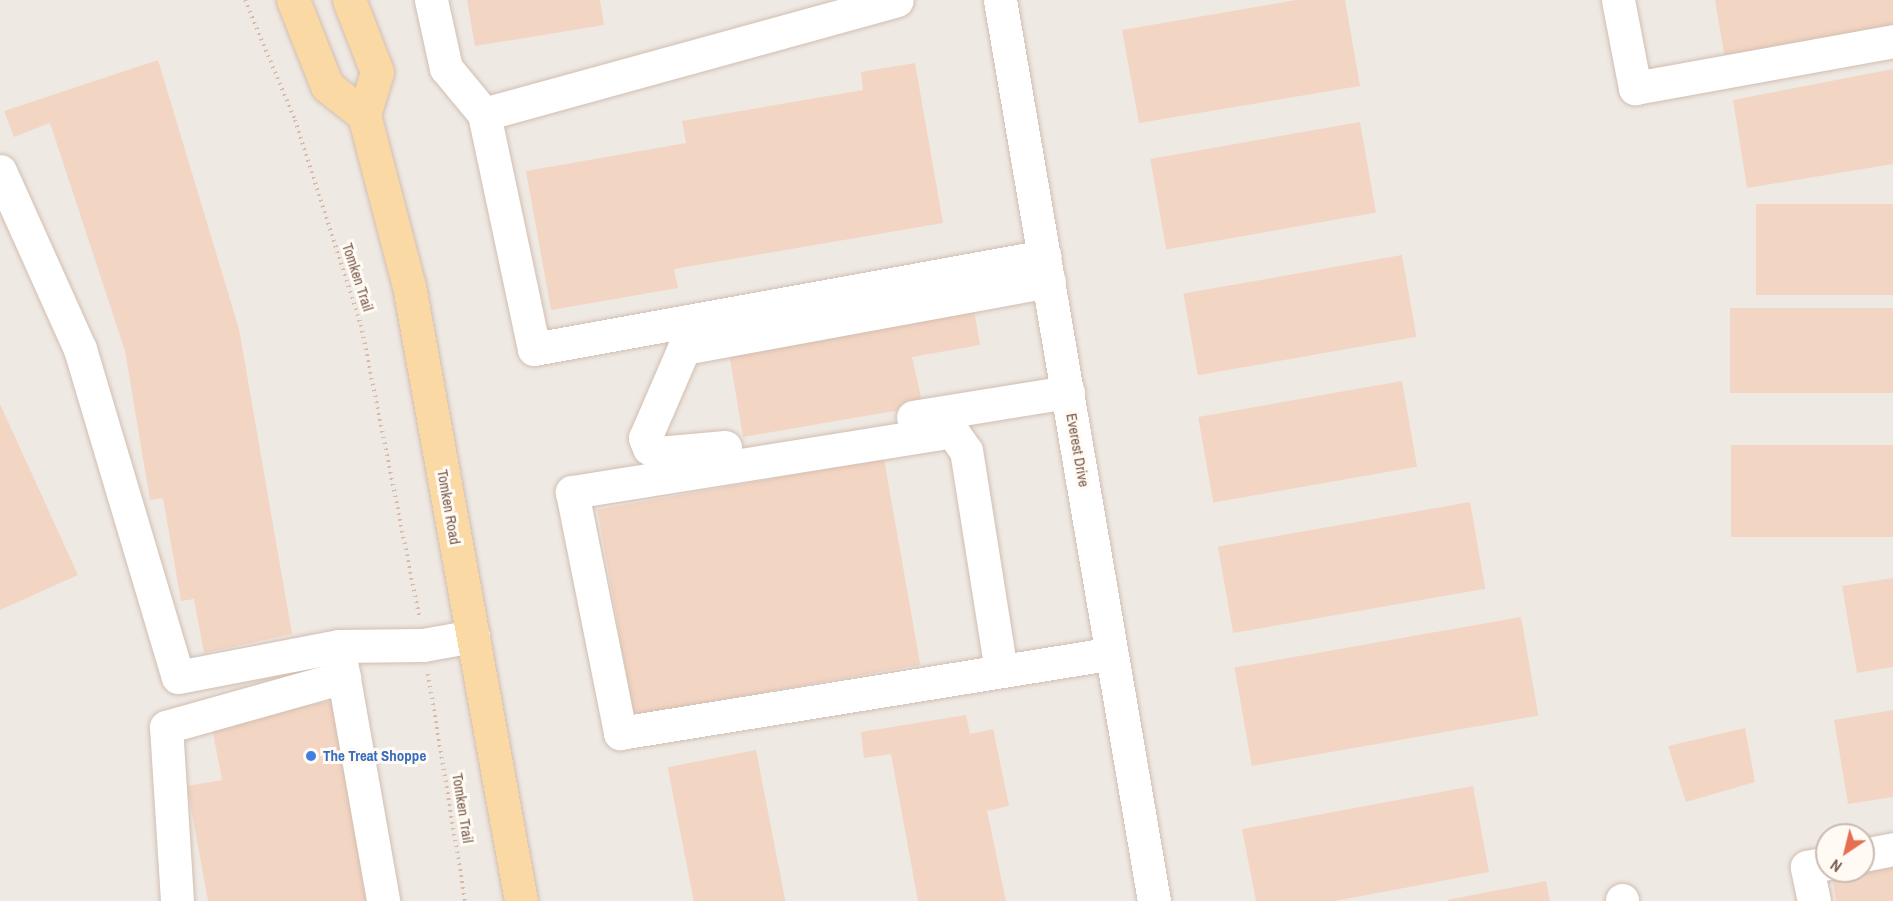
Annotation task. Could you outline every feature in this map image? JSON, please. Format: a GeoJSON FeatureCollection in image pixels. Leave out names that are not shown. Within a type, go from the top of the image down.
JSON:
{"type":"FeatureCollection","features":[{"type":"Feature","properties":{"kind":"main road"},"geometry":{"type":"LineString","coordinates":[[293,0],[327,86],[364,115],[378,72],[349,0]]}},
{"type":"Feature","properties":{"kind":"main road","name":"Tomken Road"},"geometry":{"type":"LineString","coordinates":[[364,115],[409,286],[521,901]]}},
{"type":"Feature","properties":{"kind":"street"},"geometry":{"type":"LineString","coordinates":[[431,0],[446,68],[484,114],[534,349],[1047,268]]}},
{"type":"Feature","properties":{"kind":"street"},"geometry":{"type":"LineString","coordinates":[[484,114],[897,0]]}},
{"type":"Feature","properties":{"kind":"street","name":"Everest Drive"},"geometry":{"type":"LineString","coordinates":[[1000,0],[1154,901]]}},
{"type":"Feature","properties":{"kind":"street"},"geometry":{"type":"LineString","coordinates":[[1618,0],[1635,88],[1893,41]]}},
{"type":"Feature","properties":{"kind":"street"},"geometry":{"type":"LineString","coordinates":[[0,171],[80,349],[178,677],[341,661],[473,636]]}},
{"type":"Feature","properties":{"kind":"street"},"geometry":{"type":"LineString","coordinates":[[1047,268],[684,348],[646,426],[645,438],[649,448],[658,453],[744,445],[1068,392]]}},
{"type":"Feature","properties":{"kind":"street"},"geometry":{"type":"LineString","coordinates":[[1001,671],[966,451],[954,434],[947,432],[572,492],[620,733],[1112,653]]}},
{"type":"Feature","properties":{"kind":"street"},"geometry":{"type":"LineString","coordinates":[[177,901],[166,727],[341,661]]}},
{"type":"Feature","properties":{"kind":"street"},"geometry":{"type":"LineString","coordinates":[[341,661],[383,901]]}},
{"type":"Feature","properties":{"kind":"street"},"geometry":{"type":"LineString","coordinates":[[1875,853],[1893,849]]}},
{"type":"Feature","properties":{"kind":"street"},"geometry":{"type":"LineString","coordinates":[[1814,901],[1807,867],[1815,865]]}},
{"type":"Feature","properties":{"kind":"path","name":"Tomken Trail"},"geometry":{"type":"LineString","coordinates":[[245,0],[295,120],[362,325],[412,572]]}},
{"type":"Feature","properties":{"kind":"path","name":"Tomken Trail"},"geometry":{"type":"LineString","coordinates":[[435,720],[465,901]]}},
{"type":"Feature","properties":{"kind":"shaded area"},"geometry":{"type":"Polygon","coordinates":[[[0,0],[1893,0],[1893,901],[0,901],[0,0]]]}},
{"type":"Feature","properties":{"kind":"building"},"geometry":{"type":"Polygon","coordinates":[[[467,0],[600,0],[604,25],[475,46],[467,0]]]}},
{"type":"Feature","properties":{"kind":"building"},"geometry":{"type":"Polygon","coordinates":[[[1296,0],[1345,0],[1360,86],[1139,123],[1122,30],[1296,0]]]}},
{"type":"Feature","properties":{"kind":"building"},"geometry":{"type":"Polygon","coordinates":[[[1715,0],[1893,0],[1893,30],[1725,59],[1715,0]]]}},
{"type":"Feature","properties":{"kind":"building"},"geometry":{"type":"Polygon","coordinates":[[[158,60],[239,329],[292,634],[204,653],[194,599],[181,601],[163,498],[150,500],[125,351],[50,123],[14,137],[4,111],[158,60]]]}},
{"type":"Feature","properties":{"kind":"building"},"geometry":{"type":"Polygon","coordinates":[[[915,63],[943,223],[674,269],[678,288],[551,310],[526,171],[686,143],[682,121],[863,90],[861,72],[915,63]]]}},
{"type":"Feature","properties":{"kind":"building"},"geometry":{"type":"Polygon","coordinates":[[[1893,69],[1893,164],[1747,188],[1733,100],[1893,69]]]}},
{"type":"Feature","properties":{"kind":"building"},"geometry":{"type":"Polygon","coordinates":[[[1360,122],[1376,213],[1166,250],[1150,159],[1360,122]]]}},
{"type":"Feature","properties":{"kind":"building"},"geometry":{"type":"Polygon","coordinates":[[[1756,204],[1893,204],[1893,295],[1756,295],[1756,204]]]}},
{"type":"Feature","properties":{"kind":"building"},"geometry":{"type":"Polygon","coordinates":[[[1402,255],[1416,337],[1198,375],[1183,294],[1402,255]]]}},
{"type":"Feature","properties":{"kind":"building"},"geometry":{"type":"Polygon","coordinates":[[[973,304],[980,345],[912,357],[923,406],[743,437],[728,347],[973,304]]]}},
{"type":"Feature","properties":{"kind":"building"},"geometry":{"type":"Polygon","coordinates":[[[1730,308],[1893,308],[1893,393],[1730,393],[1730,308]]]}},
{"type":"Feature","properties":{"kind":"building"},"geometry":{"type":"Polygon","coordinates":[[[1402,381],[1417,467],[1213,503],[1198,417],[1402,381]]]}},
{"type":"Feature","properties":{"kind":"building"},"geometry":{"type":"Polygon","coordinates":[[[0,404],[78,575],[0,610],[0,404]]]}},
{"type":"Feature","properties":{"kind":"building"},"geometry":{"type":"Polygon","coordinates":[[[1731,445],[1893,445],[1893,537],[1731,537],[1731,445]]]}},
{"type":"Feature","properties":{"kind":"building"},"geometry":{"type":"Polygon","coordinates":[[[884,459],[920,665],[634,715],[597,510],[884,459]]]}},
{"type":"Feature","properties":{"kind":"building"},"geometry":{"type":"Polygon","coordinates":[[[1470,502],[1485,589],[1233,633],[1218,546],[1470,502]]]}},
{"type":"Feature","properties":{"kind":"building"},"geometry":{"type":"Polygon","coordinates":[[[1893,578],[1893,667],[1857,673],[1842,586],[1893,578]]]}},
{"type":"Feature","properties":{"kind":"building"},"geometry":{"type":"Polygon","coordinates":[[[1521,617],[1538,715],[1252,766],[1234,668],[1521,617]]]}},
{"type":"Feature","properties":{"kind":"building"},"geometry":{"type":"Polygon","coordinates":[[[333,701],[368,901],[208,901],[187,786],[222,780],[211,722],[333,701]]]}},
{"type":"Feature","properties":{"kind":"building"},"geometry":{"type":"Polygon","coordinates":[[[1893,710],[1893,797],[1848,804],[1834,720],[1893,710]]]}},
{"type":"Feature","properties":{"kind":"building"},"geometry":{"type":"Polygon","coordinates":[[[966,715],[970,734],[993,729],[1009,806],[987,811],[1006,901],[918,901],[891,754],[864,758],[861,732],[966,715]]]}},
{"type":"Feature","properties":{"kind":"building"},"geometry":{"type":"Polygon","coordinates":[[[1745,728],[1755,782],[1686,802],[1668,746],[1745,728]]]}},
{"type":"Feature","properties":{"kind":"building"},"geometry":{"type":"Polygon","coordinates":[[[756,750],[785,901],[694,901],[668,767],[756,750]]]}},
{"type":"Feature","properties":{"kind":"building"},"geometry":{"type":"Polygon","coordinates":[[[1473,786],[1489,872],[1335,901],[1256,901],[1242,829],[1473,786]]]}},
{"type":"Feature","properties":{"kind":"building"},"geometry":{"type":"Polygon","coordinates":[[[1893,865],[1893,901],[1836,901],[1833,883],[1875,883],[1875,868],[1893,865]]]}},
{"type":"Feature","properties":{"kind":"building"},"geometry":{"type":"Polygon","coordinates":[[[1546,881],[1550,901],[1447,900],[1546,881]]]}},
{"type":"Feature","properties":{"kind":"place","name":"The Treat Shoppe"},"geometry":{"type":"Point","coordinates":[311,756]}}]}
